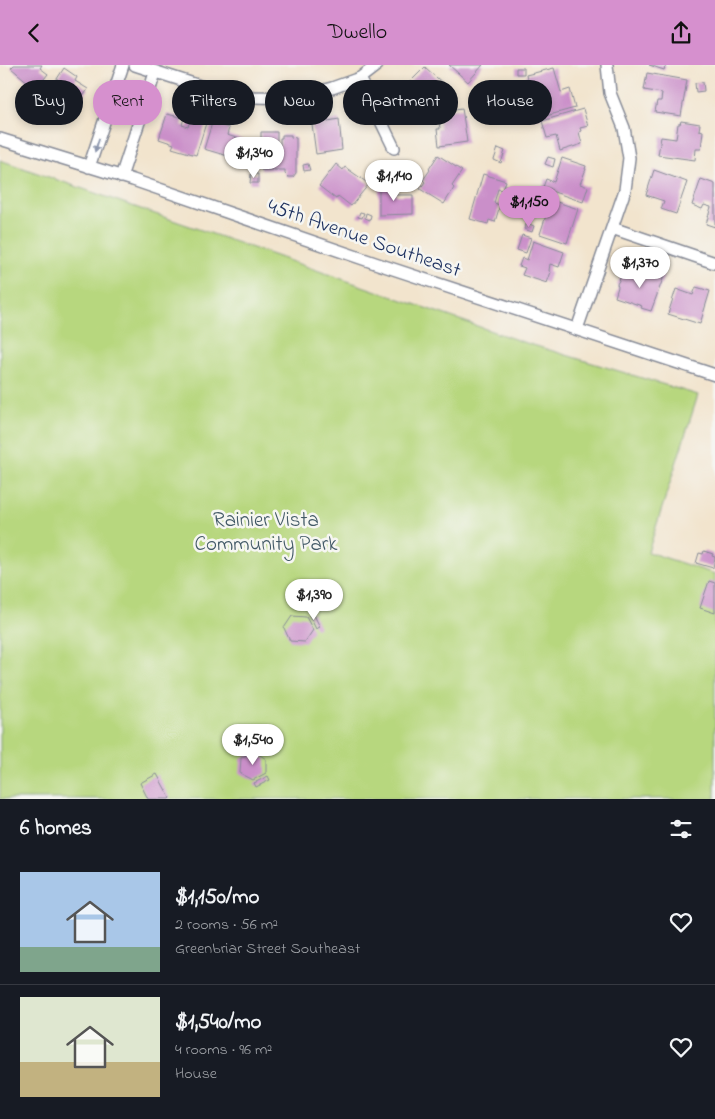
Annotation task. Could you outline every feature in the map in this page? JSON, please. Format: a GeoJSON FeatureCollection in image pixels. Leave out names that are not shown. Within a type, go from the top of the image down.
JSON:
{"type":"FeatureCollection","features":[{"type":"Feature","properties":{"kind":"street"},"geometry":{"type":"LineString","coordinates":[[89,167],[123,65]]}},
{"type":"Feature","properties":{"kind":"street"},"geometry":{"type":"LineString","coordinates":[[135,65],[155,73],[206,87],[254,97],[295,98],[360,78],[376,65]]}},
{"type":"Feature","properties":{"kind":"street"},"geometry":{"type":"LineString","coordinates":[[577,329],[625,189],[629,158],[624,128],[610,93],[607,65]]}},
{"type":"Feature","properties":{"kind":"street"},"geometry":{"type":"LineString","coordinates":[[121,177],[155,73]]}},
{"type":"Feature","properties":{"kind":"street"},"geometry":{"type":"LineString","coordinates":[[360,78],[394,148]]}},
{"type":"Feature","properties":{"kind":"street","name":"45th Avenue Southeast"},"geometry":{"type":"LineString","coordinates":[[0,139],[121,177],[715,375]]}},
{"type":"Feature","properties":{"kind":"street"},"geometry":{"type":"LineString","coordinates":[[612,228],[715,263]]}},
{"type":"Feature","properties":{"kind":"green space","name":"Rainier Vista Community Park"},"geometry":{"type":"Polygon","coordinates":[[[0,160],[523,342],[698,395],[648,552],[715,574],[715,799],[0,799],[0,160]]]}},
{"type":"Feature","properties":{"kind":"building"},"geometry":{"type":"Polygon","coordinates":[[[14,65],[42,65],[40,68],[48,74],[43,80],[25,80],[11,68],[14,65]]]}},
{"type":"Feature","properties":{"kind":"building"},"geometry":{"type":"Polygon","coordinates":[[[449,65],[483,65],[468,82],[449,65]]]}},
{"type":"Feature","properties":{"kind":"building"},"geometry":{"type":"Polygon","coordinates":[[[649,65],[666,65],[664,70],[649,65]]]}},
{"type":"Feature","properties":{"kind":"building"},"geometry":{"type":"Polygon","coordinates":[[[425,67],[439,80],[412,80],[425,67]]]}},
{"type":"Feature","properties":{"kind":"building"},"geometry":{"type":"Polygon","coordinates":[[[64,68],[77,77],[76,80],[56,80],[64,68]]]}},
{"type":"Feature","properties":{"kind":"building"},"geometry":{"type":"Polygon","coordinates":[[[516,68],[524,68],[524,74],[516,74],[516,68]]]}},
{"type":"Feature","properties":{"kind":"building"},"geometry":{"type":"Polygon","coordinates":[[[554,68],[561,92],[570,89],[575,108],[552,114],[552,80],[527,80],[526,75],[554,68]]]}},
{"type":"Feature","properties":{"kind":"building"},"geometry":{"type":"Polygon","coordinates":[[[647,73],[687,80],[681,116],[655,112],[657,101],[661,101],[662,93],[644,90],[647,73]]]}},
{"type":"Feature","properties":{"kind":"building"},"geometry":{"type":"Polygon","coordinates":[[[703,82],[704,91],[696,92],[695,83],[703,82]]]}},
{"type":"Feature","properties":{"kind":"building"},"geometry":{"type":"Polygon","coordinates":[[[83,86],[88,89],[83,97],[83,86]]]}},
{"type":"Feature","properties":{"kind":"building"},"geometry":{"type":"Polygon","coordinates":[[[462,108],[467,142],[439,146],[437,129],[440,129],[440,125],[458,125],[458,109],[462,108]]]}},
{"type":"Feature","properties":{"kind":"building"},"geometry":{"type":"Polygon","coordinates":[[[583,109],[588,126],[580,128],[582,144],[560,151],[556,136],[547,138],[543,125],[552,125],[552,118],[583,109]]]}},
{"type":"Feature","properties":{"kind":"building"},"geometry":{"type":"Polygon","coordinates":[[[167,114],[172,115],[172,125],[188,127],[189,125],[205,125],[196,155],[172,148],[174,144],[159,139],[167,114]]]}},
{"type":"Feature","properties":{"kind":"building"},"geometry":{"type":"Polygon","coordinates":[[[339,119],[342,150],[316,154],[312,125],[333,125],[333,120],[339,119]]]}},
{"type":"Feature","properties":{"kind":"building"},"geometry":{"type":"Polygon","coordinates":[[[681,121],[700,124],[699,130],[703,131],[701,149],[696,149],[695,160],[658,155],[661,137],[676,139],[678,124],[681,121]]]}},
{"type":"Feature","properties":{"kind":"building"},"geometry":{"type":"Polygon","coordinates":[[[211,125],[229,128],[227,135],[243,140],[238,159],[204,149],[211,125]]]}},
{"type":"Feature","properties":{"kind":"building"},"geometry":{"type":"Polygon","coordinates":[[[261,132],[277,132],[277,147],[280,146],[282,135],[291,135],[291,137],[296,138],[296,173],[293,177],[288,177],[285,174],[285,170],[261,170],[261,132]]]}},
{"type":"Feature","properties":{"kind":"building"},"geometry":{"type":"Polygon","coordinates":[[[498,148],[505,151],[501,163],[494,160],[498,148]]]}},
{"type":"Feature","properties":{"kind":"building"},"geometry":{"type":"Polygon","coordinates":[[[438,155],[462,171],[452,186],[454,188],[444,204],[420,189],[425,182],[423,180],[438,155]]]}},
{"type":"Feature","properties":{"kind":"building"},"geometry":{"type":"Polygon","coordinates":[[[548,157],[555,159],[553,167],[545,164],[548,157]]]}},
{"type":"Feature","properties":{"kind":"building"},"geometry":{"type":"Polygon","coordinates":[[[562,158],[586,166],[580,184],[588,187],[583,202],[543,187],[546,179],[554,182],[562,158]]]}},
{"type":"Feature","properties":{"kind":"building"},"geometry":{"type":"Polygon","coordinates":[[[308,164],[310,170],[304,171],[303,165],[308,164]]]}},
{"type":"Feature","properties":{"kind":"building"},"geometry":{"type":"Polygon","coordinates":[[[336,164],[343,170],[345,167],[369,184],[351,206],[338,196],[336,199],[319,186],[336,164]]]}},
{"type":"Feature","properties":{"kind":"building"},"geometry":{"type":"Polygon","coordinates":[[[654,170],[687,182],[676,214],[661,209],[664,201],[646,195],[654,170]]]}},
{"type":"Feature","properties":{"kind":"building"},"geometry":{"type":"Polygon","coordinates":[[[251,174],[258,174],[258,183],[250,183],[251,174]]]}},
{"type":"Feature","properties":{"kind":"building"},"geometry":{"type":"Polygon","coordinates":[[[483,174],[506,181],[503,190],[498,189],[494,203],[500,205],[495,222],[489,220],[488,224],[470,219],[483,174]]]}},
{"type":"Feature","properties":{"kind":"building"},"geometry":{"type":"Polygon","coordinates":[[[701,179],[715,184],[715,227],[706,224],[711,207],[704,205],[702,209],[692,205],[701,179]]]}},
{"type":"Feature","properties":{"kind":"building"},"geometry":{"type":"Polygon","coordinates":[[[379,187],[396,187],[396,195],[413,195],[413,214],[379,215],[379,187]]]}},
{"type":"Feature","properties":{"kind":"building"},"geometry":{"type":"Polygon","coordinates":[[[551,200],[578,209],[567,243],[540,234],[551,200]]]}},
{"type":"Feature","properties":{"kind":"building"},"geometry":{"type":"Polygon","coordinates":[[[360,212],[364,213],[362,218],[358,217],[360,212]]]}},
{"type":"Feature","properties":{"kind":"building"},"geometry":{"type":"Polygon","coordinates":[[[366,213],[371,215],[370,220],[365,218],[366,213]]]}},
{"type":"Feature","properties":{"kind":"building"},"geometry":{"type":"Polygon","coordinates":[[[527,223],[534,226],[532,232],[524,229],[527,223]]]}},
{"type":"Feature","properties":{"kind":"building"},"geometry":{"type":"Polygon","coordinates":[[[522,235],[531,238],[526,253],[517,250],[522,235]]]}},
{"type":"Feature","properties":{"kind":"building"},"geometry":{"type":"Polygon","coordinates":[[[533,241],[564,252],[559,267],[550,264],[549,271],[551,272],[547,283],[522,275],[525,268],[519,266],[522,258],[527,260],[533,241]]]}},
{"type":"Feature","properties":{"kind":"building"},"geometry":{"type":"Polygon","coordinates":[[[648,270],[664,276],[651,311],[615,297],[617,284],[623,273],[627,272],[645,280],[648,270]]]}},
{"type":"Feature","properties":{"kind":"building"},"geometry":{"type":"Polygon","coordinates":[[[696,287],[710,291],[700,324],[668,314],[676,289],[693,295],[696,287]]]}},
{"type":"Feature","properties":{"kind":"building"},"geometry":{"type":"Polygon","coordinates":[[[704,551],[713,554],[712,556],[715,557],[713,568],[696,563],[699,553],[703,554],[704,551]]]}},
{"type":"Feature","properties":{"kind":"building"},"geometry":{"type":"Polygon","coordinates":[[[709,581],[715,583],[715,613],[700,608],[709,581]]]}},
{"type":"Feature","properties":{"kind":"building"},"geometry":{"type":"Polygon","coordinates":[[[313,613],[320,627],[316,629],[309,615],[313,613]]]}},
{"type":"Feature","properties":{"kind":"building"},"geometry":{"type":"Polygon","coordinates":[[[292,616],[306,617],[313,630],[305,642],[290,641],[284,628],[292,616]]]}},
{"type":"Feature","properties":{"kind":"building"},"geometry":{"type":"Polygon","coordinates":[[[254,751],[266,759],[266,773],[253,780],[240,773],[241,758],[254,751]]]}},
{"type":"Feature","properties":{"kind":"building"},"geometry":{"type":"Polygon","coordinates":[[[157,774],[169,799],[148,799],[140,783],[157,774]]]}},
{"type":"Feature","properties":{"kind":"building"},"geometry":{"type":"Polygon","coordinates":[[[268,776],[270,780],[256,787],[254,783],[268,776]]]}}]}
